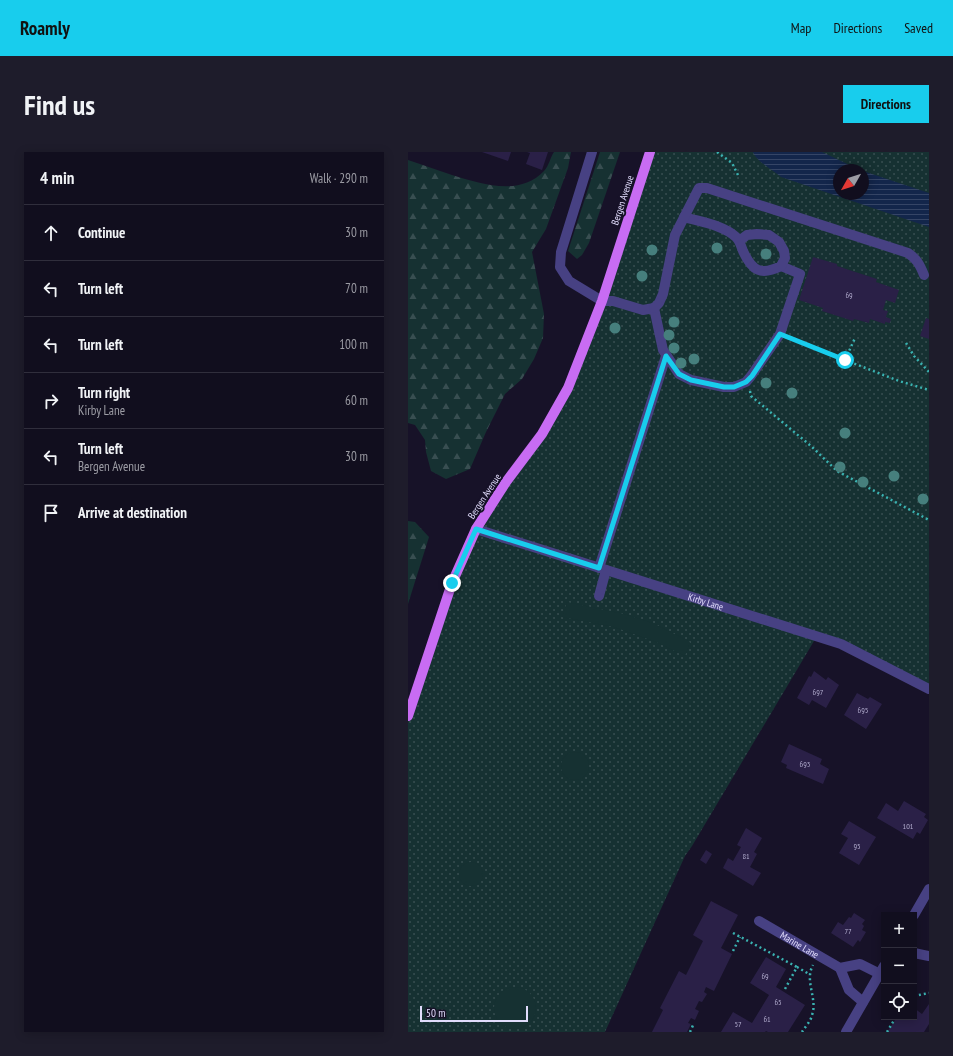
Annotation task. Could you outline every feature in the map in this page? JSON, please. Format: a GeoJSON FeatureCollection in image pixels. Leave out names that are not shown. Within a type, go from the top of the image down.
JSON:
{"type":"FeatureCollection","features":[{"type":"Feature","properties":{"kind":"main road","name":"Bergen Avenue"},"geometry":{"type":"LineString","coordinates":[[408,716],[452,583],[476,529],[506,482],[542,434],[568,388],[602,301],[650,152]]}},
{"type":"Feature","properties":{"kind":"street"},"geometry":{"type":"LineString","coordinates":[[592,152],[561,252],[560,267],[569,281],[602,301],[613,301],[643,310],[654,308],[659,303],[663,294],[675,235],[699,188],[708,188],[908,253],[915,258],[924,275]]}},
{"type":"Feature","properties":{"kind":"street"},"geometry":{"type":"LineString","coordinates":[[684,217],[726,230],[739,241],[751,266],[761,272],[772,271],[781,266],[785,258],[784,251],[778,242],[769,235],[747,235],[739,241]]}},
{"type":"Feature","properties":{"kind":"street"},"geometry":{"type":"LineString","coordinates":[[654,308],[663,350],[679,374],[691,380],[724,387],[734,387],[746,382],[752,376],[780,334],[800,274],[781,266]]}},
{"type":"Feature","properties":{"kind":"street"},"geometry":{"type":"LineString","coordinates":[[599,596],[602,569],[666,356]]}},
{"type":"Feature","properties":{"kind":"street","name":"Kirby Lane"},"geometry":{"type":"LineString","coordinates":[[476,529],[841,644],[929,689]]}},
{"type":"Feature","properties":{"kind":"street"},"geometry":{"type":"LineString","coordinates":[[916,912],[929,889]]}},
{"type":"Feature","properties":{"kind":"street","name":"Marine Lane"},"geometry":{"type":"LineString","coordinates":[[759,921],[840,968]]}},
{"type":"Feature","properties":{"kind":"street"},"geometry":{"type":"LineString","coordinates":[[917,954],[929,956]]}},
{"type":"Feature","properties":{"kind":"street"},"geometry":{"type":"LineString","coordinates":[[863,1002],[849,990],[840,968],[860,964],[881,970]]}},
{"type":"Feature","properties":{"kind":"street"},"geometry":{"type":"LineString","coordinates":[[846,1032],[881,972]]}},
{"type":"Feature","properties":{"kind":"path"},"geometry":{"type":"LineString","coordinates":[[717,152],[732,163],[738,175]]}},
{"type":"Feature","properties":{"kind":"path"},"geometry":{"type":"LineString","coordinates":[[780,334],[899,381],[929,390]]}},
{"type":"Feature","properties":{"kind":"path"},"geometry":{"type":"LineString","coordinates":[[845,360],[855,338]]}},
{"type":"Feature","properties":{"kind":"path"},"geometry":{"type":"LineString","coordinates":[[906,342],[914,356],[929,372]]}},
{"type":"Feature","properties":{"kind":"path"},"geometry":{"type":"LineString","coordinates":[[746,382],[752,396],[811,446],[837,471],[929,520]]}},
{"type":"Feature","properties":{"kind":"path"},"geometry":{"type":"LineString","coordinates":[[732,933],[809,974]]}},
{"type":"Feature","properties":{"kind":"path"},"geometry":{"type":"LineString","coordinates":[[733,951],[740,937]]}},
{"type":"Feature","properties":{"kind":"path"},"geometry":{"type":"LineString","coordinates":[[802,1032],[812,1015],[813,1007],[809,972],[817,955]]}},
{"type":"Feature","properties":{"kind":"path"},"geometry":{"type":"LineString","coordinates":[[784,989],[797,967]]}},
{"type":"Feature","properties":{"kind":"path"},"geometry":{"type":"LineString","coordinates":[[917,995],[929,992]]}},
{"type":"Feature","properties":{"kind":"path"},"geometry":{"type":"LineString","coordinates":[[886,1032],[894,1020]]}},
{"type":"Feature","properties":{"kind":"path"},"geometry":{"type":"LineString","coordinates":[[690,1032],[694,1023]]}},
{"type":"Feature","properties":{"kind":"green space"},"geometry":{"type":"Polygon","coordinates":[[[554,152],[571,152],[568,168],[546,229],[532,252],[544,314],[543,338],[534,359],[522,379],[505,394],[470,469],[446,479],[431,471],[426,452],[425,440],[415,425],[408,423],[408,160],[488,185],[512,186],[523,184],[534,179],[544,171],[554,152]]]}},
{"type":"Feature","properties":{"kind":"green space"},"geometry":{"type":"Polygon","coordinates":[[[600,152],[620,152],[589,243],[582,255],[577,259],[568,251],[600,152]]]}},
{"type":"Feature","properties":{"kind":"green space"},"geometry":{"type":"Polygon","coordinates":[[[650,152],[929,152],[929,689],[817,636],[685,856],[605,1032],[408,1032],[408,716],[476,529],[568,388],[650,152]]]}},
{"type":"Feature","properties":{"kind":"green space"},"geometry":{"type":"Polygon","coordinates":[[[408,521],[415,522],[429,537],[408,604],[408,521]]]}},
{"type":"Feature","properties":{"kind":"green space"},"geometry":{"type":"Polygon","coordinates":[[[567,602],[624,614],[653,623],[690,642],[685,656],[656,642],[614,627],[562,617],[567,602]]]}},
{"type":"Feature","properties":{"kind":"green space"},"geometry":{"type":"Polygon","coordinates":[[[575,752],[581,753],[585,756],[588,760],[588,772],[585,776],[581,779],[575,780],[569,779],[565,776],[562,772],[561,766],[562,760],[565,756],[569,753],[575,752]]]}},
{"type":"Feature","properties":{"kind":"green space"},"geometry":{"type":"Polygon","coordinates":[[[471,862],[480,865],[483,874],[480,883],[471,886],[462,883],[459,874],[462,865],[471,862]]]}},
{"type":"Feature","properties":{"kind":"green space"},"geometry":{"type":"Polygon","coordinates":[[[515,987],[530,993],[536,1008],[530,1023],[515,1029],[500,1023],[494,1008],[500,993],[515,987]]]}},
{"type":"Feature","properties":{"kind":"water"},"geometry":{"type":"Polygon","coordinates":[[[753,152],[822,152],[847,164],[833,164],[833,195],[781,177],[761,162],[753,152]]]}},
{"type":"Feature","properties":{"kind":"water"},"geometry":{"type":"Polygon","coordinates":[[[869,173],[929,193],[929,227],[849,200],[869,200],[869,173]]]}},
{"type":"Feature","properties":{"kind":"building"},"geometry":{"type":"Polygon","coordinates":[[[482,152],[511,152],[508,161],[482,152]]]}},
{"type":"Feature","properties":{"kind":"building"},"geometry":{"type":"Polygon","coordinates":[[[527,152],[548,152],[542,170],[526,164],[530,153],[527,152]]]}},
{"type":"Feature","properties":{"kind":"building"},"geometry":{"type":"Polygon","coordinates":[[[813,257],[877,279],[876,282],[899,290],[895,303],[886,300],[883,310],[888,311],[886,317],[891,319],[890,323],[885,322],[885,324],[870,319],[869,323],[854,319],[853,321],[822,311],[823,308],[799,300],[813,257]]]}},
{"type":"Feature","properties":{"kind":"building"},"geometry":{"type":"Polygon","coordinates":[[[926,318],[929,319],[929,339],[920,336],[926,318]]]}},
{"type":"Feature","properties":{"kind":"building"},"geometry":{"type":"Polygon","coordinates":[[[814,671],[826,680],[828,677],[839,685],[826,708],[812,700],[809,705],[797,698],[809,676],[811,677],[814,671]]]}},
{"type":"Feature","properties":{"kind":"building"},"geometry":{"type":"Polygon","coordinates":[[[857,693],[868,699],[870,697],[882,704],[866,729],[844,715],[857,693]]]}},
{"type":"Feature","properties":{"kind":"building"},"geometry":{"type":"Polygon","coordinates":[[[789,744],[822,759],[820,764],[829,769],[823,784],[786,768],[787,765],[781,762],[789,744]]]}},
{"type":"Feature","properties":{"kind":"building"},"geometry":{"type":"Polygon","coordinates":[[[904,801],[926,814],[924,817],[928,820],[920,834],[917,832],[913,839],[877,818],[886,803],[898,811],[904,801]]]}},
{"type":"Feature","properties":{"kind":"building"},"geometry":{"type":"Polygon","coordinates":[[[849,821],[876,837],[859,865],[839,853],[848,838],[841,834],[849,821]]]}},
{"type":"Feature","properties":{"kind":"building"},"geometry":{"type":"Polygon","coordinates":[[[746,828],[762,838],[754,852],[757,854],[750,867],[761,873],[753,886],[723,868],[728,858],[733,861],[741,847],[737,845],[746,828]]]}},
{"type":"Feature","properties":{"kind":"building"},"geometry":{"type":"Polygon","coordinates":[[[706,850],[712,854],[706,864],[700,860],[706,850]]]}},
{"type":"Feature","properties":{"kind":"building"},"geometry":{"type":"Polygon","coordinates":[[[711,901],[738,915],[721,948],[732,954],[714,991],[706,987],[704,992],[707,994],[702,1002],[699,1001],[695,1009],[699,1011],[695,1020],[691,1018],[688,1023],[691,1024],[687,1032],[652,1032],[663,1010],[660,1008],[679,971],[686,975],[703,941],[693,935],[711,901]]]}},
{"type":"Feature","properties":{"kind":"building"},"geometry":{"type":"Polygon","coordinates":[[[854,913],[865,920],[862,924],[864,926],[862,930],[866,932],[860,942],[858,940],[853,947],[831,933],[838,922],[843,925],[854,913]]]}},
{"type":"Feature","properties":{"kind":"building"},"geometry":{"type":"Polygon","coordinates":[[[766,957],[786,969],[776,987],[805,1005],[788,1032],[721,1032],[733,1012],[752,1023],[769,995],[750,983],[766,957]]]}},
{"type":"Feature","properties":{"kind":"building"},"geometry":{"type":"Polygon","coordinates":[[[929,1004],[929,1024],[924,1032],[887,1032],[895,1020],[917,1020],[917,1010],[922,1014],[929,1004]]]}},
{"type":"Feature","properties":{"kind":"route"},"geometry":{"type":"LineString","coordinates":[[452,583],[476,529],[599,568],[666,356],[679,374],[691,380],[724,387],[734,387],[746,382],[752,376],[780,334],[845,360]]}}]}
